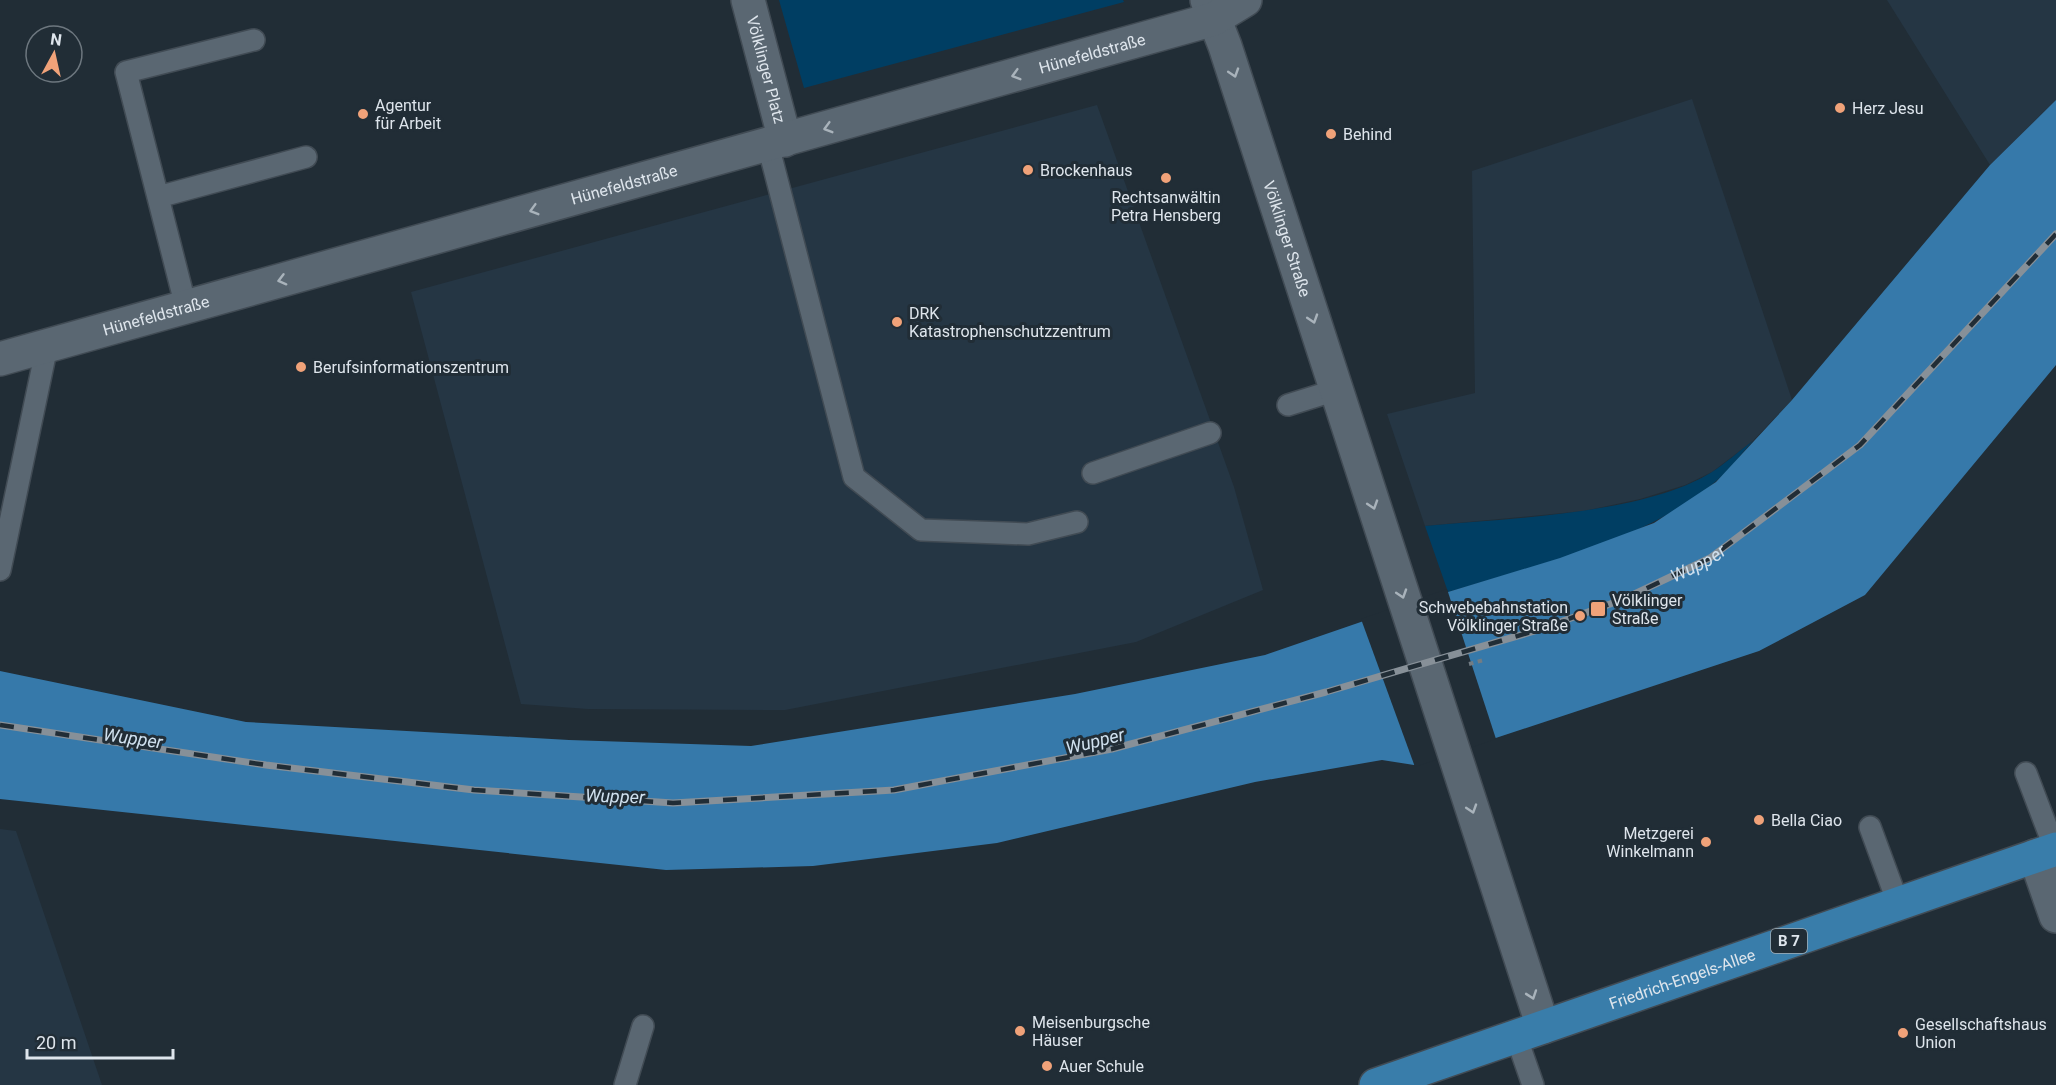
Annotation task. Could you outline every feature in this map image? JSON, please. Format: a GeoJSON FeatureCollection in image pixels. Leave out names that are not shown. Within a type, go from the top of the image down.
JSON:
{"type":"FeatureCollection","features":[{"type":"Feature","properties":{"kind":"main road","name":"Friedrich-Engels-Allee"},"geometry":{"type":"LineString","coordinates":[[1376,1085],[2049,851]]}},
{"type":"Feature","properties":{"kind":"street","name":"Völklinger Platz"},"geometry":{"type":"LineString","coordinates":[[748,0],[776,143]]}},
{"type":"Feature","properties":{"kind":"street","name":"Hünefeldstraße"},"geometry":{"type":"LineString","coordinates":[[0,359],[776,143],[1245,0]]}},
{"type":"Feature","properties":{"kind":"street","name":"Völklinger Straße"},"geometry":{"type":"LineString","coordinates":[[1210,9],[1225,46],[1454,753],[1530,1032]]}},
{"type":"Feature","properties":{"kind":"street"},"geometry":{"type":"LineString","coordinates":[[2049,851],[2056,916]]}},
{"type":"Feature","properties":{"kind":"lane"},"geometry":{"type":"LineString","coordinates":[[186,307],[126,72],[254,40]]}},
{"type":"Feature","properties":{"kind":"lane"},"geometry":{"type":"LineString","coordinates":[[776,143],[854,477],[921,530],[1028,534],[1077,522]]}},
{"type":"Feature","properties":{"kind":"lane"},"geometry":{"type":"LineString","coordinates":[[158,197],[306,157]]}},
{"type":"Feature","properties":{"kind":"lane"},"geometry":{"type":"LineString","coordinates":[[0,570],[47,346]]}},
{"type":"Feature","properties":{"kind":"lane"},"geometry":{"type":"LineString","coordinates":[[1288,405],[1336,390]]}},
{"type":"Feature","properties":{"kind":"lane"},"geometry":{"type":"LineString","coordinates":[[1093,473],[1209,433]]}},
{"type":"Feature","properties":{"kind":"lane"},"geometry":{"type":"LineString","coordinates":[[2026,773],[2049,851]]}},
{"type":"Feature","properties":{"kind":"lane"},"geometry":{"type":"LineString","coordinates":[[1870,826],[1898,903]]}},
{"type":"Feature","properties":{"kind":"lane"},"geometry":{"type":"LineString","coordinates":[[625,1085],[643,1026]]}},
{"type":"Feature","properties":{"kind":"lane"},"geometry":{"type":"LineString","coordinates":[[1530,1032],[1533,1085]]}},
{"type":"Feature","properties":{"kind":"shaded area"},"geometry":{"type":"Polygon","coordinates":[[[779,0],[1123,0],[1124,2],[804,88],[779,0]]]}},
{"type":"Feature","properties":{"kind":"shaded area"},"geometry":{"type":"Polygon","coordinates":[[[1887,0],[2056,0],[2056,100],[1990,165],[1887,0]]]}},
{"type":"Feature","properties":{"kind":"shaded area"},"geometry":{"type":"Polygon","coordinates":[[[1692,99],[1792,400],[1753,441],[1712,472],[1685,485],[1640,499],[1584,511],[1425,526],[1387,414],[1475,393],[1472,171],[1692,99]]]}},
{"type":"Feature","properties":{"kind":"shaded area"},"geometry":{"type":"Polygon","coordinates":[[[1097,105],[1234,487],[1263,590],[1136,642],[785,710],[588,709],[521,704],[411,292],[1097,105]]]}},
{"type":"Feature","properties":{"kind":"shaded area"},"geometry":{"type":"Polygon","coordinates":[[[1753,441],[1715,482],[1687,503],[1656,521],[1588,549],[1448,592],[1425,526],[1573,512],[1649,497],[1683,486],[1712,472],[1753,441]]]}},
{"type":"Feature","properties":{"kind":"shaded area"},"geometry":{"type":"Polygon","coordinates":[[[0,829],[16,831],[102,1085],[0,1085],[0,829]]]}},
{"type":"Feature","properties":{"kind":"water","name":"Wupper"},"geometry":{"type":"Polygon","coordinates":[[[2056,100],[2056,365],[1865,595],[1759,651],[1414,765],[1382,760],[1255,782],[997,843],[813,866],[666,870],[0,799],[0,671],[246,722],[569,740],[751,746],[1075,694],[1265,655],[1448,592],[1560,558],[1654,523],[1716,482],[1792,400],[1990,165],[2056,100]]]}},
{"type":"Feature","properties":{"kind":"pier"},"geometry":{"type":"Polygon","coordinates":[[[1447,589],[1496,739],[1415,767],[1361,619],[1447,589]]]}},
{"type":"Feature","properties":{"kind":"railway"},"geometry":{"type":"LineString","coordinates":[[0,725],[266,765],[474,790],[673,803],[894,790],[1112,749],[1326,692],[1538,630],[1624,599],[1710,558],[1860,445],[2056,234]]}},
{"type":"Feature","properties":{"kind":"place","name":"Herz Jesu"},"geometry":{"type":"Point","coordinates":[1840,108]}},
{"type":"Feature","properties":{"kind":"place","name":"Agentur für Arbeit"},"geometry":{"type":"Point","coordinates":[363,114]}},
{"type":"Feature","properties":{"kind":"place","name":"Behind"},"geometry":{"type":"Point","coordinates":[1331,134]}},
{"type":"Feature","properties":{"kind":"place","name":"Brockenhaus"},"geometry":{"type":"Point","coordinates":[1028,170]}},
{"type":"Feature","properties":{"kind":"place","name":"Rechtsanwältin Petra Hensberg"},"geometry":{"type":"Point","coordinates":[1166,178]}},
{"type":"Feature","properties":{"kind":"place","name":"DRK Katastrophenschutzzentrum"},"geometry":{"type":"Point","coordinates":[897,322]}},
{"type":"Feature","properties":{"kind":"place","name":"Berufsinformationszentrum"},"geometry":{"type":"Point","coordinates":[301,367]}},
{"type":"Feature","properties":{"kind":"place","name":"Völklinger Straße"},"geometry":{"type":"Point","coordinates":[1598,609]}},
{"type":"Feature","properties":{"kind":"place","name":"Schwebebahnstation Völklinger Straße"},"geometry":{"type":"Point","coordinates":[1580,616]}},
{"type":"Feature","properties":{"kind":"place","name":"Bella Ciao"},"geometry":{"type":"Point","coordinates":[1759,820]}},
{"type":"Feature","properties":{"kind":"place","name":"Metzgerei Winkelmann"},"geometry":{"type":"Point","coordinates":[1706,842]}},
{"type":"Feature","properties":{"kind":"place","name":"Meisenburgsche Häuser"},"geometry":{"type":"Point","coordinates":[1020,1031]}},
{"type":"Feature","properties":{"kind":"place","name":"Gesellschaftshaus Union"},"geometry":{"type":"Point","coordinates":[1903,1033]}},
{"type":"Feature","properties":{"kind":"place","name":"Auer Schule"},"geometry":{"type":"Point","coordinates":[1047,1066]}}]}
